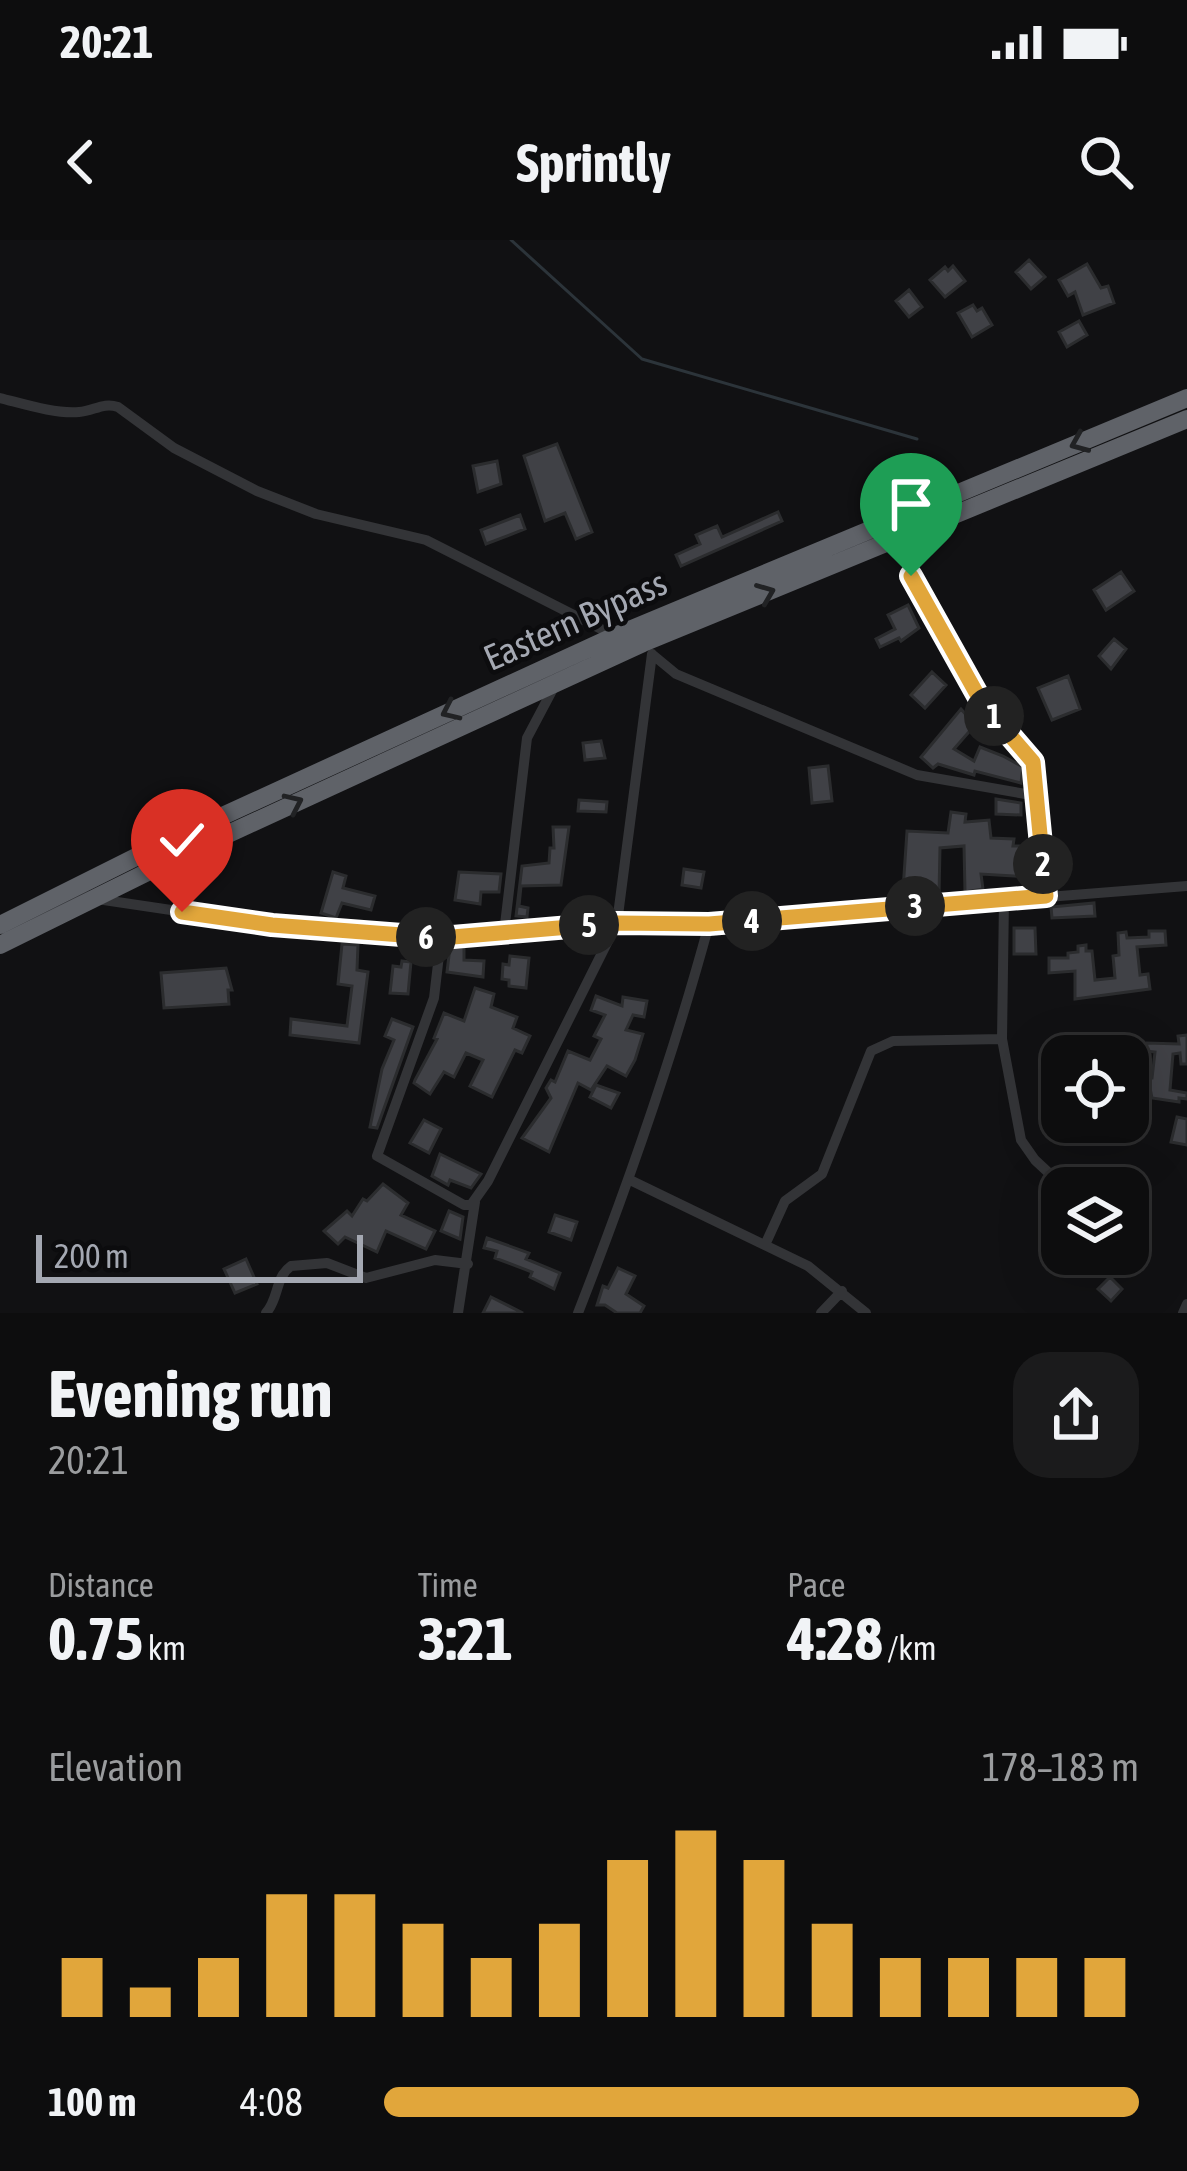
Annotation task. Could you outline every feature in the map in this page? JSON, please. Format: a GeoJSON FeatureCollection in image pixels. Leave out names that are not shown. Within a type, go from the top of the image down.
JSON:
{"type":"FeatureCollection","features":[{"type":"Feature","properties":{"kind":"highway","name":"Eastern Bypass"},"geometry":{"type":"LineString","coordinates":[[0,925],[166,842],[615,636],[1187,398]]}},
{"type":"Feature","properties":{"kind":"highway","name":"Eastern Bypass"},"geometry":{"type":"LineString","coordinates":[[0,945],[91,898],[556,684],[1187,419]]}},
{"type":"Feature","properties":{"kind":"street"},"geometry":{"type":"LineString","coordinates":[[0,398],[66,412],[118,406],[162,440],[257,491],[316,514],[426,540],[615,636]]}},
{"type":"Feature","properties":{"kind":"street"},"geometry":{"type":"LineString","coordinates":[[900,538],[921,599],[982,703],[1033,762],[1046,896]]}},
{"type":"Feature","properties":{"kind":"street"},"geometry":{"type":"LineString","coordinates":[[647,649],[676,674],[916,775],[1037,796]]}},
{"type":"Feature","properties":{"kind":"street"},"geometry":{"type":"LineString","coordinates":[[458,1313],[476,1202],[617,923],[647,649]]}},
{"type":"Feature","properties":{"kind":"street"},"geometry":{"type":"LineString","coordinates":[[504,933],[527,738],[556,684]]}},
{"type":"Feature","properties":{"kind":"street"},"geometry":{"type":"LineString","coordinates":[[91,898],[272,925],[441,938],[617,923],[709,924],[1187,886]]}},
{"type":"Feature","properties":{"kind":"street"},"geometry":{"type":"LineString","coordinates":[[1004,899],[1002,1039],[1021,1140],[1042,1167]]}},
{"type":"Feature","properties":{"kind":"street"},"geometry":{"type":"LineString","coordinates":[[578,1313],[675,1049],[709,924]]}},
{"type":"Feature","properties":{"kind":"street"},"geometry":{"type":"LineString","coordinates":[[441,938],[434,998],[377,1156],[464,1205],[476,1202]]}},
{"type":"Feature","properties":{"kind":"street"},"geometry":{"type":"LineString","coordinates":[[764,1245],[785,1201],[822,1174],[872,1051],[892,1041],[1002,1039]]}},
{"type":"Feature","properties":{"kind":"street"},"geometry":{"type":"LineString","coordinates":[[630,1180],[822,1274],[866,1313]]}},
{"type":"Feature","properties":{"kind":"street"},"geometry":{"type":"LineString","coordinates":[[266,1313],[275,1300],[280,1277],[291,1266],[327,1264],[366,1278],[435,1259],[468,1264]]}},
{"type":"Feature","properties":{"kind":"street"},"geometry":{"type":"LineString","coordinates":[[821,1313],[842,1291]]}},
{"type":"Feature","properties":{"kind":"street"},"geometry":{"type":"LineString","coordinates":[[1183,1313],[1187,1304]]}},
{"type":"Feature","properties":{"kind":"building"},"geometry":{"type":"Polygon","coordinates":[[[1029,260],[1045,277],[1031,289],[1016,272],[1029,260]]]}},
{"type":"Feature","properties":{"kind":"building"},"geometry":{"type":"Polygon","coordinates":[[[1087,264],[1101,288],[1108,286],[1114,303],[1083,315],[1075,292],[1068,296],[1059,280],[1087,264]]]}},
{"type":"Feature","properties":{"kind":"building"},"geometry":{"type":"Polygon","coordinates":[[[953,266],[965,281],[945,297],[930,280],[953,266]]]}},
{"type":"Feature","properties":{"kind":"building"},"geometry":{"type":"Polygon","coordinates":[[[909,290],[922,307],[909,317],[896,301],[909,290]]]}},
{"type":"Feature","properties":{"kind":"building"},"geometry":{"type":"Polygon","coordinates":[[[973,305],[977,311],[982,308],[992,325],[972,337],[958,313],[973,305]]]}},
{"type":"Feature","properties":{"kind":"building"},"geometry":{"type":"Polygon","coordinates":[[[1079,321],[1087,335],[1067,347],[1059,332],[1079,321]]]}},
{"type":"Feature","properties":{"kind":"building"},"geometry":{"type":"Polygon","coordinates":[[[557,444],[592,532],[576,539],[565,513],[545,521],[524,456],[557,444]]]}},
{"type":"Feature","properties":{"kind":"building"},"geometry":{"type":"Polygon","coordinates":[[[497,461],[501,484],[478,492],[473,466],[497,461]]]}},
{"type":"Feature","properties":{"kind":"building"},"geometry":{"type":"Polygon","coordinates":[[[778,512],[782,521],[681,566],[676,555],[700,544],[696,535],[717,526],[722,537],[778,512]]]}},
{"type":"Feature","properties":{"kind":"building"},"geometry":{"type":"Polygon","coordinates":[[[520,515],[525,529],[486,544],[481,530],[520,515]]]}},
{"type":"Feature","properties":{"kind":"building"},"geometry":{"type":"Polygon","coordinates":[[[1121,572],[1134,591],[1106,610],[1094,590],[1121,572]]]}},
{"type":"Feature","properties":{"kind":"building"},"geometry":{"type":"Polygon","coordinates":[[[908,605],[919,628],[901,641],[880,647],[876,639],[895,629],[888,615],[908,605]]]}},
{"type":"Feature","properties":{"kind":"building"},"geometry":{"type":"Polygon","coordinates":[[[1114,639],[1126,649],[1111,669],[1099,656],[1114,639]]]}},
{"type":"Feature","properties":{"kind":"building"},"geometry":{"type":"Polygon","coordinates":[[[932,672],[946,685],[925,708],[911,695],[932,672]]]}},
{"type":"Feature","properties":{"kind":"building"},"geometry":{"type":"Polygon","coordinates":[[[1068,676],[1080,709],[1052,720],[1038,688],[1068,676]]]}},
{"type":"Feature","properties":{"kind":"building"},"geometry":{"type":"Polygon","coordinates":[[[961,709],[975,725],[954,749],[974,761],[980,747],[1003,756],[1023,767],[1021,783],[938,764],[933,768],[921,757],[961,709]]]}},
{"type":"Feature","properties":{"kind":"building"},"geometry":{"type":"Polygon","coordinates":[[[601,741],[605,758],[585,760],[583,743],[601,741]]]}},
{"type":"Feature","properties":{"kind":"building"},"geometry":{"type":"Polygon","coordinates":[[[828,766],[832,801],[812,803],[809,768],[828,766]]]}},
{"type":"Feature","properties":{"kind":"building"},"geometry":{"type":"Polygon","coordinates":[[[996,799],[1021,803],[1021,815],[996,814],[996,799]]]}},
{"type":"Feature","properties":{"kind":"building"},"geometry":{"type":"Polygon","coordinates":[[[579,800],[607,802],[606,812],[578,811],[579,800]]]}},
{"type":"Feature","properties":{"kind":"building"},"geometry":{"type":"Polygon","coordinates":[[[951,812],[966,814],[965,822],[989,820],[991,838],[1014,839],[1013,846],[1029,846],[1029,877],[981,874],[983,889],[965,892],[964,846],[940,848],[939,895],[903,890],[907,831],[948,833],[951,812]]]}},
{"type":"Feature","properties":{"kind":"building"},"geometry":{"type":"Polygon","coordinates":[[[553,827],[569,827],[561,885],[521,886],[519,906],[528,908],[527,917],[516,916],[522,866],[549,863],[553,827]]]}},
{"type":"Feature","properties":{"kind":"building"},"geometry":{"type":"Polygon","coordinates":[[[684,869],[704,872],[701,888],[682,885],[684,869]]]}},
{"type":"Feature","properties":{"kind":"building"},"geometry":{"type":"Polygon","coordinates":[[[333,872],[346,876],[343,888],[375,896],[371,910],[342,903],[336,918],[321,913],[333,872]]]}},
{"type":"Feature","properties":{"kind":"building"},"geometry":{"type":"Polygon","coordinates":[[[459,872],[501,874],[499,892],[481,892],[480,904],[455,900],[459,872]]]}},
{"type":"Feature","properties":{"kind":"building"},"geometry":{"type":"Polygon","coordinates":[[[1094,903],[1095,916],[1052,918],[1051,907],[1094,903]]]}},
{"type":"Feature","properties":{"kind":"building"},"geometry":{"type":"Polygon","coordinates":[[[1014,928],[1035,928],[1036,954],[1014,954],[1014,928]]]}},
{"type":"Feature","properties":{"kind":"building"},"geometry":{"type":"Polygon","coordinates":[[[1149,931],[1165,931],[1166,945],[1137,947],[1140,975],[1148,974],[1150,989],[1075,999],[1075,971],[1049,973],[1049,958],[1068,958],[1068,953],[1086,945],[1086,951],[1092,951],[1095,980],[1115,978],[1118,933],[1126,932],[1127,938],[1149,937],[1149,931]]]}},
{"type":"Feature","properties":{"kind":"building"},"geometry":{"type":"Polygon","coordinates":[[[342,944],[358,945],[357,970],[368,972],[359,1043],[290,1035],[291,1019],[347,1026],[352,986],[338,984],[342,944]]]}},
{"type":"Feature","properties":{"kind":"building"},"geometry":{"type":"Polygon","coordinates":[[[450,947],[464,947],[464,960],[484,961],[483,977],[447,972],[450,947]]]}},
{"type":"Feature","properties":{"kind":"building"},"geometry":{"type":"Polygon","coordinates":[[[510,956],[529,958],[526,988],[509,986],[509,980],[502,979],[503,964],[509,965],[510,956]]]}},
{"type":"Feature","properties":{"kind":"building"},"geometry":{"type":"Polygon","coordinates":[[[402,961],[411,962],[408,994],[390,993],[393,966],[401,967],[402,961]]]}},
{"type":"Feature","properties":{"kind":"building"},"geometry":{"type":"Polygon","coordinates":[[[226,968],[232,990],[228,990],[229,1004],[164,1008],[161,973],[226,968]]]}},
{"type":"Feature","properties":{"kind":"building"},"geometry":{"type":"Polygon","coordinates":[[[475,988],[494,994],[491,1007],[517,1017],[513,1028],[530,1036],[522,1053],[515,1050],[492,1097],[470,1086],[483,1060],[466,1053],[454,1077],[444,1072],[430,1094],[415,1080],[437,1039],[444,1013],[464,1021],[475,988]]]}},
{"type":"Feature","properties":{"kind":"building"},"geometry":{"type":"Polygon","coordinates":[[[596,996],[622,1006],[623,997],[647,1001],[644,1017],[633,1015],[626,1030],[643,1034],[626,1076],[607,1066],[591,1090],[578,1083],[549,1152],[522,1138],[551,1098],[546,1088],[551,1080],[555,1082],[568,1051],[590,1060],[601,1039],[594,1036],[605,1015],[591,1010],[596,996]]]}},
{"type":"Feature","properties":{"kind":"building"},"geometry":{"type":"Polygon","coordinates":[[[392,1019],[413,1027],[377,1128],[370,1127],[382,1069],[394,1040],[385,1036],[392,1019]]]}},
{"type":"Feature","properties":{"kind":"building"},"geometry":{"type":"Polygon","coordinates":[[[1187,1035],[1187,1064],[1181,1064],[1180,1053],[1173,1054],[1170,1090],[1187,1093],[1187,1099],[1152,1098],[1149,1078],[1155,1052],[1149,1051],[1149,1043],[1179,1044],[1178,1036],[1187,1035]]]}},
{"type":"Feature","properties":{"kind":"building"},"geometry":{"type":"Polygon","coordinates":[[[596,1085],[619,1093],[611,1108],[590,1097],[596,1085]]]}},
{"type":"Feature","properties":{"kind":"building"},"geometry":{"type":"Polygon","coordinates":[[[1177,1117],[1187,1119],[1187,1145],[1171,1142],[1177,1117]]]}},
{"type":"Feature","properties":{"kind":"building"},"geometry":{"type":"Polygon","coordinates":[[[424,1120],[441,1129],[429,1153],[410,1143],[424,1120]]]}},
{"type":"Feature","properties":{"kind":"building"},"geometry":{"type":"Polygon","coordinates":[[[440,1154],[481,1174],[471,1188],[450,1180],[448,1185],[432,1176],[440,1154]]]}},
{"type":"Feature","properties":{"kind":"building"},"geometry":{"type":"Polygon","coordinates":[[[383,1184],[408,1203],[401,1215],[435,1231],[426,1249],[386,1231],[377,1252],[345,1237],[338,1244],[324,1231],[347,1211],[352,1216],[363,1199],[367,1201],[383,1184]]]}},
{"type":"Feature","properties":{"kind":"building"},"geometry":{"type":"Polygon","coordinates":[[[449,1211],[463,1217],[460,1239],[441,1231],[449,1211]]]}},
{"type":"Feature","properties":{"kind":"building"},"geometry":{"type":"Polygon","coordinates":[[[555,1215],[577,1222],[571,1240],[549,1232],[555,1215]]]}},
{"type":"Feature","properties":{"kind":"building"},"geometry":{"type":"Polygon","coordinates":[[[487,1238],[529,1253],[526,1259],[560,1273],[554,1289],[530,1277],[532,1272],[495,1258],[497,1251],[484,1248],[487,1238]]]}},
{"type":"Feature","properties":{"kind":"building"},"geometry":{"type":"Polygon","coordinates":[[[246,1259],[257,1284],[235,1293],[224,1269],[246,1259]]]}},
{"type":"Feature","properties":{"kind":"building"},"geometry":{"type":"Polygon","coordinates":[[[618,1268],[635,1276],[626,1294],[644,1306],[640,1313],[617,1313],[597,1305],[603,1286],[608,1288],[618,1268]]]}},
{"type":"Feature","properties":{"kind":"building"},"geometry":{"type":"Polygon","coordinates":[[[1110,1277],[1122,1289],[1111,1301],[1098,1289],[1110,1277]]]}},
{"type":"Feature","properties":{"kind":"building"},"geometry":{"type":"Polygon","coordinates":[[[491,1297],[523,1313],[483,1313],[491,1297]]]}},
{"type":"Feature","properties":{"kind":"waterway"},"geometry":{"type":"LineString","coordinates":[[511,240],[642,359],[917,439]]}},
{"type":"Feature","properties":{"kind":"route"},"geometry":{"type":"LineString","coordinates":[[182,912],[272,925],[441,938],[617,923],[709,924],[1046,896],[1033,762],[982,703],[911,576]]}}]}
